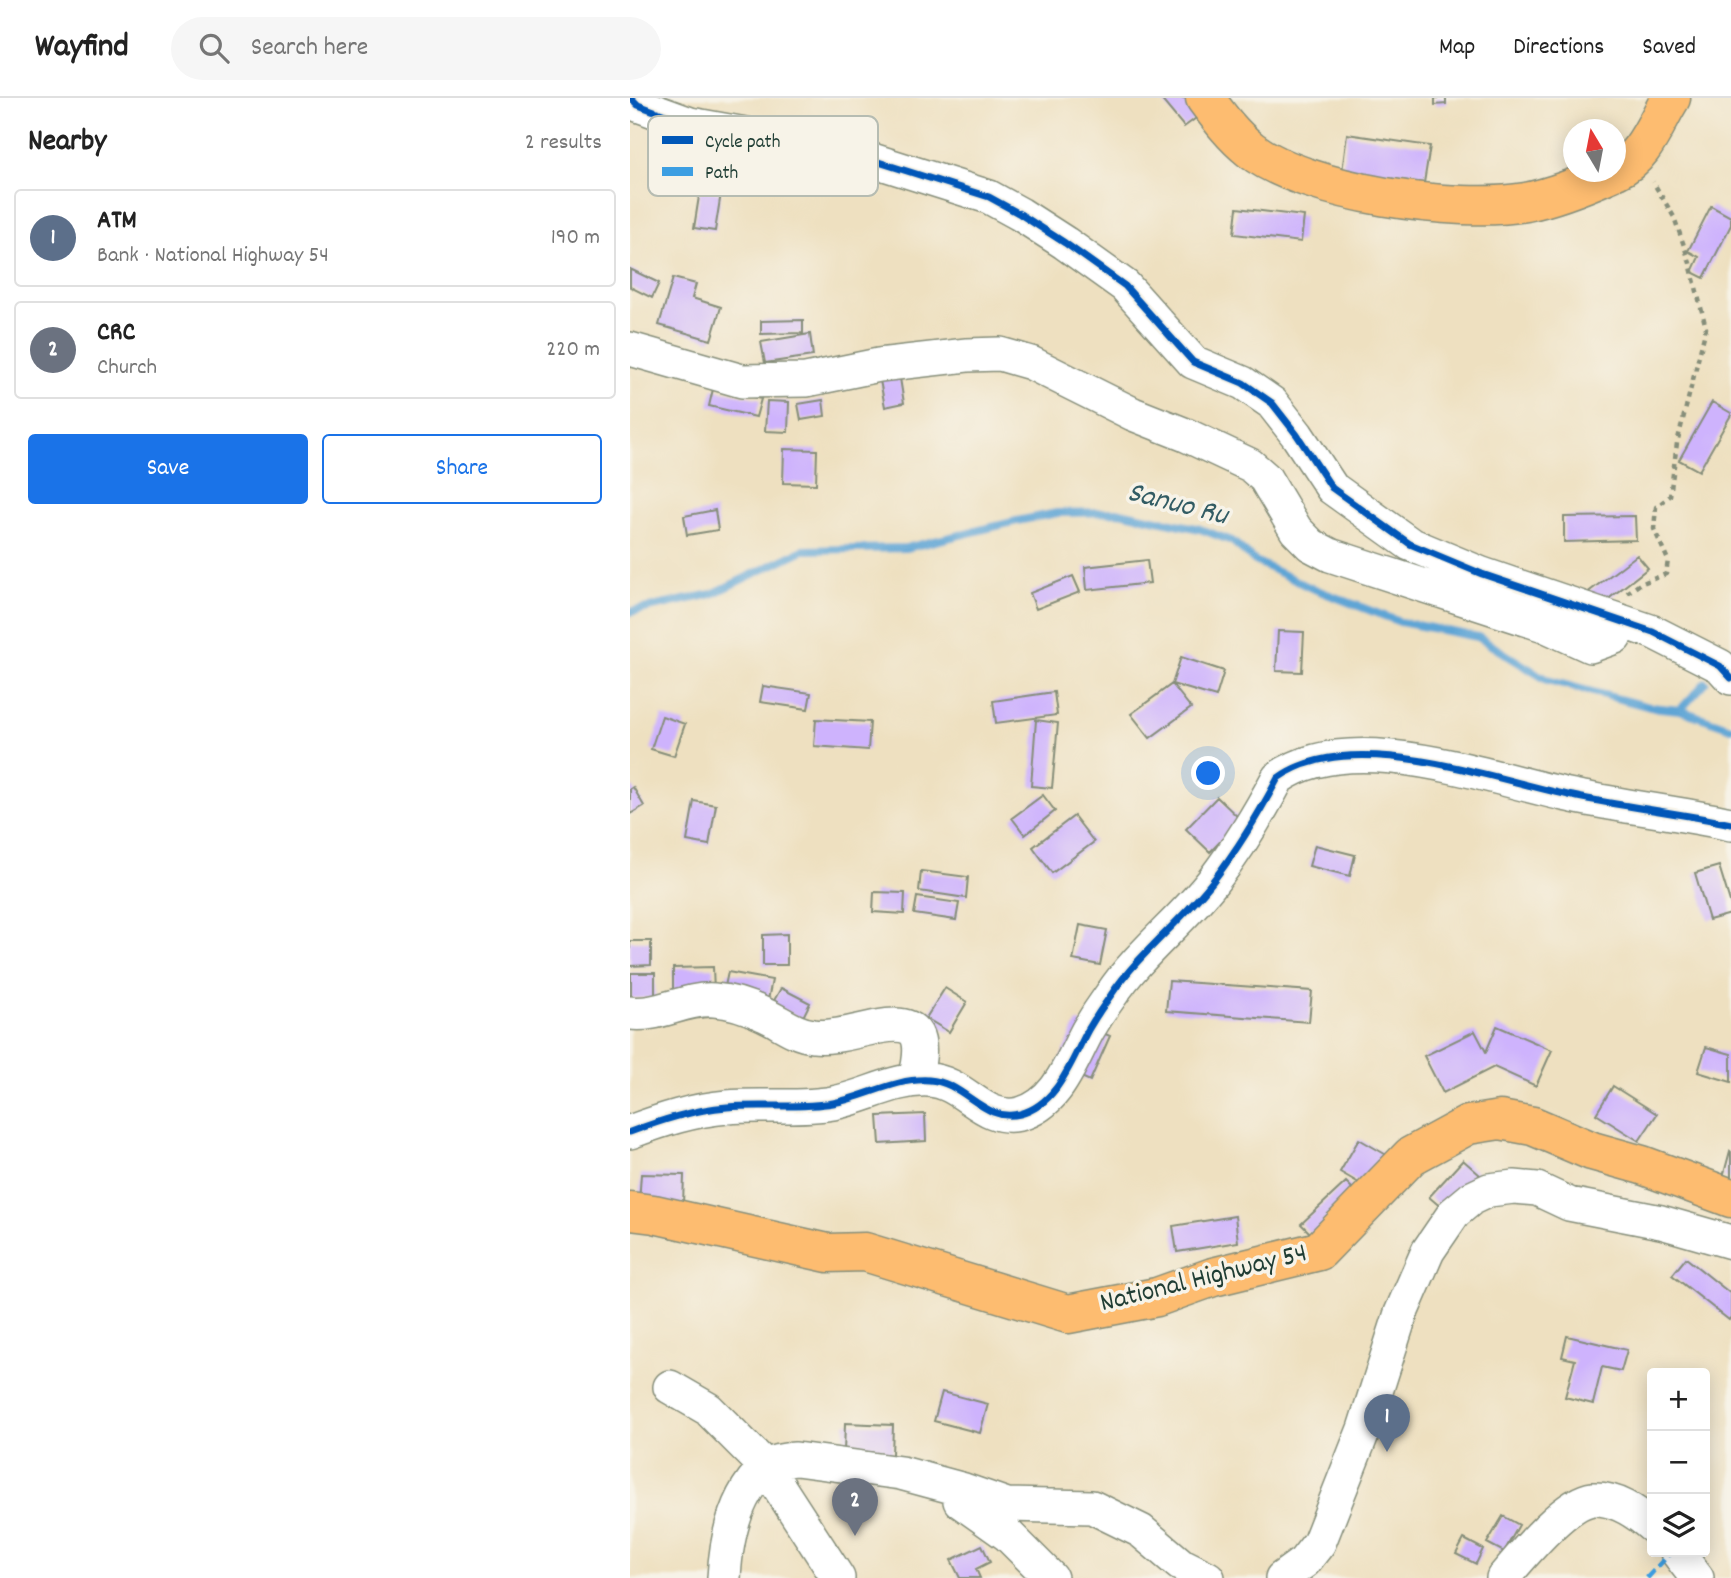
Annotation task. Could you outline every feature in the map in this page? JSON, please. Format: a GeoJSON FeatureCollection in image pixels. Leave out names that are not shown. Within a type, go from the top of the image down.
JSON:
{"type":"FeatureCollection","features":[{"type":"Feature","properties":{"kind":"main road"},"geometry":{"type":"LineString","coordinates":[[1205,98],[1225,126],[1252,150],[1286,169],[1374,195],[1421,202],[1525,202],[1559,193],[1584,182]]}},
{"type":"Feature","properties":{"kind":"main road"},"geometry":{"type":"LineString","coordinates":[[1626,161],[1644,146],[1671,98]]}},
{"type":"Feature","properties":{"kind":"main road","name":"National Highway 54"},"geometry":{"type":"LineString","coordinates":[[630,1211],[828,1253],[865,1252],[1068,1314],[1157,1297],[1213,1277],[1319,1251],[1411,1156],[1468,1125],[1500,1120],[1533,1126],[1591,1151],[1642,1165],[1731,1198]]}},
{"type":"Feature","properties":{"kind":"street"},"geometry":{"type":"LineString","coordinates":[[631,98],[638,105],[668,116]]}},
{"type":"Feature","properties":{"kind":"street"},"geometry":{"type":"LineString","coordinates":[[878,162],[989,197],[1020,214],[1109,273],[1125,286],[1193,362],[1243,383],[1272,403],[1332,488],[1410,544],[1482,575],[1653,632],[1720,666],[1731,678]]}},
{"type":"Feature","properties":{"kind":"street"},"geometry":{"type":"LineString","coordinates":[[630,349],[742,381],[806,380],[879,365],[1000,354],[1031,363],[1133,414],[1250,465],[1265,478],[1296,530],[1311,545],[1330,555],[1544,625],[1590,646],[1615,637],[1612,619]]}},
{"type":"Feature","properties":{"kind":"street"},"geometry":{"type":"LineString","coordinates":[[630,1132],[695,1111],[834,1103],[915,1079],[939,1080],[999,1116],[1021,1114],[1041,1102],[1060,1084],[1088,1030],[1113,992],[1213,881],[1278,778],[1292,767],[1342,757],[1400,756],[1522,782],[1569,796],[1675,812],[1731,824]]}},
{"type":"Feature","properties":{"kind":"street"},"geometry":{"type":"LineString","coordinates":[[630,1013],[654,1012],[673,1005],[712,1000],[739,1005],[767,1015],[785,1027],[811,1036],[837,1037],[874,1026],[900,1023],[913,1030],[920,1042],[920,1059],[915,1079]]}},
{"type":"Feature","properties":{"kind":"street"},"geometry":{"type":"LineString","coordinates":[[1282,1578],[1304,1562],[1319,1543],[1364,1429],[1401,1313],[1428,1251],[1454,1213],[1472,1198],[1489,1190],[1514,1187],[1537,1189],[1569,1204],[1661,1222],[1731,1242]]}},
{"type":"Feature","properties":{"kind":"street"},"geometry":{"type":"LineString","coordinates":[[670,1387],[708,1409],[766,1467],[838,1578]]}},
{"type":"Feature","properties":{"kind":"street"},"geometry":{"type":"LineString","coordinates":[[724,1578],[726,1548],[737,1511],[752,1484],[766,1467],[796,1459],[901,1473],[1007,1505],[1092,1507],[1141,1531],[1180,1564],[1208,1578]]}},
{"type":"Feature","properties":{"kind":"street"},"geometry":{"type":"LineString","coordinates":[[932,1482],[1008,1535],[1051,1578]]}},
{"type":"Feature","properties":{"kind":"street"},"geometry":{"type":"LineString","coordinates":[[1503,1578],[1535,1541],[1568,1510],[1590,1499],[1608,1500],[1634,1511],[1647,1522]]}},
{"type":"Feature","properties":{"kind":"street"},"geometry":{"type":"LineString","coordinates":[[1680,1557],[1697,1578]]}},
{"type":"Feature","properties":{"kind":"path"},"geometry":{"type":"LineString","coordinates":[[1612,619],[1621,597],[1640,584],[1666,574],[1668,560],[1654,529],[1656,508],[1670,496],[1677,443],[1706,328],[1690,263],[1674,218],[1654,183],[1626,169]]}},
{"type":"Feature","properties":{"kind":"building"},"geometry":{"type":"Polygon","coordinates":[[[1160,98],[1191,98],[1203,113],[1184,127],[1160,98]]]}},
{"type":"Feature","properties":{"kind":"building"},"geometry":{"type":"Polygon","coordinates":[[[1435,98],[1446,98],[1446,104],[1435,105],[1435,98]]]}},
{"type":"Feature","properties":{"kind":"building"},"geometry":{"type":"Polygon","coordinates":[[[1347,134],[1430,146],[1424,183],[1342,172],[1347,134]]]}},
{"type":"Feature","properties":{"kind":"building"},"geometry":{"type":"Polygon","coordinates":[[[699,196],[721,196],[715,231],[694,228],[699,196]]]}},
{"type":"Feature","properties":{"kind":"building"},"geometry":{"type":"Polygon","coordinates":[[[1711,206],[1731,217],[1731,225],[1704,278],[1692,272],[1699,257],[1688,251],[1711,206]]]}},
{"type":"Feature","properties":{"kind":"building"},"geometry":{"type":"Polygon","coordinates":[[[1237,208],[1304,216],[1301,242],[1234,234],[1237,208]]]}},
{"type":"Feature","properties":{"kind":"building"},"geometry":{"type":"Polygon","coordinates":[[[630,269],[659,283],[652,298],[630,287],[630,269]]]}},
{"type":"Feature","properties":{"kind":"building"},"geometry":{"type":"Polygon","coordinates":[[[673,278],[696,284],[692,298],[721,307],[711,340],[659,325],[673,278]]]}},
{"type":"Feature","properties":{"kind":"building"},"geometry":{"type":"Polygon","coordinates":[[[803,320],[803,333],[761,334],[761,321],[803,320]]]}},
{"type":"Feature","properties":{"kind":"building"},"geometry":{"type":"Polygon","coordinates":[[[810,334],[813,356],[765,363],[761,342],[810,334]]]}},
{"type":"Feature","properties":{"kind":"building"},"geometry":{"type":"Polygon","coordinates":[[[899,372],[904,403],[885,407],[879,375],[899,372]]]}},
{"type":"Feature","properties":{"kind":"building"},"geometry":{"type":"Polygon","coordinates":[[[713,389],[761,399],[756,417],[709,406],[713,389]]]}},
{"type":"Feature","properties":{"kind":"building"},"geometry":{"type":"Polygon","coordinates":[[[823,400],[825,416],[801,420],[798,404],[823,400]]]}},
{"type":"Feature","properties":{"kind":"building"},"geometry":{"type":"Polygon","coordinates":[[[767,401],[789,402],[788,432],[765,431],[767,401]]]}},
{"type":"Feature","properties":{"kind":"building"},"geometry":{"type":"Polygon","coordinates":[[[1712,402],[1731,415],[1699,471],[1679,460],[1712,402]]]}},
{"type":"Feature","properties":{"kind":"building"},"geometry":{"type":"Polygon","coordinates":[[[784,449],[817,450],[816,484],[783,483],[784,449]]]}},
{"type":"Feature","properties":{"kind":"building"},"geometry":{"type":"Polygon","coordinates":[[[715,510],[718,530],[687,535],[684,516],[715,510]]]}},
{"type":"Feature","properties":{"kind":"building"},"geometry":{"type":"Polygon","coordinates":[[[1635,516],[1636,540],[1564,542],[1564,517],[1635,516]]]}},
{"type":"Feature","properties":{"kind":"building"},"geometry":{"type":"Polygon","coordinates":[[[1637,555],[1648,568],[1589,614],[1578,600],[1637,555]]]}},
{"type":"Feature","properties":{"kind":"building"},"geometry":{"type":"Polygon","coordinates":[[[1147,560],[1150,583],[1087,590],[1085,567],[1147,560]]]}},
{"type":"Feature","properties":{"kind":"building"},"geometry":{"type":"Polygon","coordinates":[[[1073,576],[1080,592],[1036,609],[1030,593],[1073,576]]]}},
{"type":"Feature","properties":{"kind":"building"},"geometry":{"type":"Polygon","coordinates":[[[1278,631],[1304,632],[1302,672],[1276,671],[1278,631]]]}},
{"type":"Feature","properties":{"kind":"building"},"geometry":{"type":"Polygon","coordinates":[[[1181,657],[1224,671],[1216,697],[1172,684],[1181,657]]]}},
{"type":"Feature","properties":{"kind":"building"},"geometry":{"type":"Polygon","coordinates":[[[1172,684],[1191,708],[1150,738],[1131,714],[1172,684]]]}},
{"type":"Feature","properties":{"kind":"building"},"geometry":{"type":"Polygon","coordinates":[[[763,686],[811,693],[808,709],[760,702],[763,686]]]}},
{"type":"Feature","properties":{"kind":"building"},"geometry":{"type":"Polygon","coordinates":[[[1054,692],[1057,715],[996,723],[993,701],[1054,692]]]}},
{"type":"Feature","properties":{"kind":"building"},"geometry":{"type":"Polygon","coordinates":[[[662,716],[685,724],[674,756],[651,749],[662,716]]]}},
{"type":"Feature","properties":{"kind":"building"},"geometry":{"type":"Polygon","coordinates":[[[816,719],[870,722],[868,750],[814,746],[816,719]]]}},
{"type":"Feature","properties":{"kind":"building"},"geometry":{"type":"Polygon","coordinates":[[[1036,720],[1058,723],[1052,788],[1031,786],[1036,720]]]}},
{"type":"Feature","properties":{"kind":"building"},"geometry":{"type":"Polygon","coordinates":[[[633,787],[644,806],[630,814],[630,789],[633,787]]]}},
{"type":"Feature","properties":{"kind":"building"},"geometry":{"type":"Polygon","coordinates":[[[1043,795],[1055,811],[1025,835],[1012,818],[1043,795]]]}},
{"type":"Feature","properties":{"kind":"building"},"geometry":{"type":"Polygon","coordinates":[[[1217,797],[1241,820],[1210,852],[1186,829],[1217,797]]]}},
{"type":"Feature","properties":{"kind":"building"},"geometry":{"type":"Polygon","coordinates":[[[694,801],[716,805],[709,845],[687,841],[694,801]]]}},
{"type":"Feature","properties":{"kind":"building"},"geometry":{"type":"Polygon","coordinates":[[[1074,816],[1094,842],[1052,873],[1033,847],[1074,816]]]}},
{"type":"Feature","properties":{"kind":"building"},"geometry":{"type":"Polygon","coordinates":[[[1315,845],[1355,855],[1350,876],[1309,866],[1315,845]]]}},
{"type":"Feature","properties":{"kind":"building"},"geometry":{"type":"Polygon","coordinates":[[[1719,866],[1731,905],[1731,914],[1709,920],[1695,873],[1719,866]]]}},
{"type":"Feature","properties":{"kind":"building"},"geometry":{"type":"Polygon","coordinates":[[[921,871],[968,877],[966,898],[919,891],[921,871]]]}},
{"type":"Feature","properties":{"kind":"building"},"geometry":{"type":"Polygon","coordinates":[[[874,892],[905,893],[904,914],[873,912],[874,892]]]}},
{"type":"Feature","properties":{"kind":"building"},"geometry":{"type":"Polygon","coordinates":[[[917,897],[959,903],[956,920],[914,914],[917,897]]]}},
{"type":"Feature","properties":{"kind":"building"},"geometry":{"type":"Polygon","coordinates":[[[1080,925],[1107,930],[1100,965],[1073,960],[1080,925]]]}},
{"type":"Feature","properties":{"kind":"building"},"geometry":{"type":"Polygon","coordinates":[[[787,934],[787,965],[763,965],[763,935],[787,934]]]}},
{"type":"Feature","properties":{"kind":"building"},"geometry":{"type":"Polygon","coordinates":[[[630,941],[651,941],[651,965],[630,966],[630,941]]]}},
{"type":"Feature","properties":{"kind":"building"},"geometry":{"type":"Polygon","coordinates":[[[713,967],[714,991],[673,993],[673,968],[713,967]]]}},
{"type":"Feature","properties":{"kind":"building"},"geometry":{"type":"Polygon","coordinates":[[[728,972],[772,980],[768,1000],[724,991],[728,972]]]}},
{"type":"Feature","properties":{"kind":"building"},"geometry":{"type":"Polygon","coordinates":[[[631,973],[655,973],[655,998],[631,998],[631,973]]]}},
{"type":"Feature","properties":{"kind":"building"},"geometry":{"type":"Polygon","coordinates":[[[1169,981],[1312,991],[1309,1022],[1166,1011],[1169,981]]]}},
{"type":"Feature","properties":{"kind":"building"},"geometry":{"type":"Polygon","coordinates":[[[781,988],[810,1003],[802,1019],[772,1004],[781,988]]]}},
{"type":"Feature","properties":{"kind":"building"},"geometry":{"type":"Polygon","coordinates":[[[945,988],[967,1002],[949,1032],[926,1018],[945,988]]]}},
{"type":"Feature","properties":{"kind":"building"},"geometry":{"type":"Polygon","coordinates":[[[1077,1022],[1110,1036],[1090,1081],[1057,1066],[1077,1022]]]}},
{"type":"Feature","properties":{"kind":"building"},"geometry":{"type":"Polygon","coordinates":[[[1497,1026],[1552,1050],[1536,1086],[1494,1067],[1443,1093],[1424,1056],[1475,1031],[1486,1052],[1497,1026]]]}},
{"type":"Feature","properties":{"kind":"building"},"geometry":{"type":"Polygon","coordinates":[[[1706,1047],[1731,1054],[1731,1082],[1698,1072],[1706,1047]]]}},
{"type":"Feature","properties":{"kind":"building"},"geometry":{"type":"Polygon","coordinates":[[[1613,1086],[1657,1114],[1639,1141],[1596,1114],[1613,1086]]]}},
{"type":"Feature","properties":{"kind":"building"},"geometry":{"type":"Polygon","coordinates":[[[925,1114],[926,1141],[880,1144],[878,1116],[925,1114]]]}},
{"type":"Feature","properties":{"kind":"building"},"geometry":{"type":"Polygon","coordinates":[[[1359,1139],[1390,1157],[1371,1190],[1340,1172],[1359,1139]]]}},
{"type":"Feature","properties":{"kind":"building"},"geometry":{"type":"Polygon","coordinates":[[[1731,1152],[1731,1179],[1723,1177],[1731,1152]]]}},
{"type":"Feature","properties":{"kind":"building"},"geometry":{"type":"Polygon","coordinates":[[[1463,1160],[1480,1175],[1443,1209],[1429,1197],[1463,1160]]]}},
{"type":"Feature","properties":{"kind":"building"},"geometry":{"type":"Polygon","coordinates":[[[641,1174],[684,1175],[683,1205],[639,1203],[641,1174]]]}},
{"type":"Feature","properties":{"kind":"building"},"geometry":{"type":"Polygon","coordinates":[[[1346,1182],[1364,1200],[1320,1243],[1301,1224],[1346,1182]]]}},
{"type":"Feature","properties":{"kind":"building"},"geometry":{"type":"Polygon","coordinates":[[[1235,1216],[1238,1242],[1177,1252],[1173,1226],[1235,1216]]]}},
{"type":"Feature","properties":{"kind":"building"},"geometry":{"type":"Polygon","coordinates":[[[1686,1258],[1731,1294],[1729,1320],[1672,1275],[1686,1258]]]}},
{"type":"Feature","properties":{"kind":"building"},"geometry":{"type":"Polygon","coordinates":[[[1567,1336],[1627,1350],[1621,1371],[1602,1367],[1593,1404],[1565,1397],[1575,1360],[1562,1357],[1567,1336]]]}},
{"type":"Feature","properties":{"kind":"building"},"geometry":{"type":"Polygon","coordinates":[[[942,1392],[988,1404],[980,1433],[934,1421],[942,1392]]]}},
{"type":"Feature","properties":{"kind":"building"},"geometry":{"type":"Polygon","coordinates":[[[845,1423],[893,1425],[892,1455],[844,1453],[845,1423]]]}},
{"type":"Feature","properties":{"kind":"building"},"geometry":{"type":"Polygon","coordinates":[[[1503,1516],[1519,1525],[1504,1552],[1487,1543],[1503,1516]]]}},
{"type":"Feature","properties":{"kind":"building"},"geometry":{"type":"Polygon","coordinates":[[[1464,1539],[1483,1549],[1476,1564],[1456,1554],[1464,1539]]]}},
{"type":"Feature","properties":{"kind":"building"},"geometry":{"type":"Polygon","coordinates":[[[982,1545],[990,1562],[976,1569],[980,1578],[960,1578],[951,1560],[982,1545]]]}},
{"type":"Feature","properties":{"kind":"waterway","name":"Sanuo Ru"},"geometry":{"type":"LineString","coordinates":[[630,612],[712,594],[803,550],[906,548],[1057,513],[1120,512],[1200,529],[1232,541],[1255,561],[1309,587],[1400,622],[1478,637],[1547,680],[1650,707],[1680,710],[1731,728]]}},
{"type":"Feature","properties":{"kind":"waterway"},"geometry":{"type":"LineString","coordinates":[[1680,710],[1705,683]]}},
{"type":"Feature","properties":{"kind":"marked path"},"geometry":{"type":"LineString","coordinates":[[1647,1578],[1666,1557]]}},
{"type":"Feature","properties":{"kind":"cycle path"},"geometry":{"type":"LineString","coordinates":[[631,98],[638,105],[668,116]]}},
{"type":"Feature","properties":{"kind":"cycle path"},"geometry":{"type":"LineString","coordinates":[[878,162],[989,197],[1065,243],[1125,286],[1193,362],[1243,383],[1272,403],[1332,488],[1410,544],[1482,574],[1653,632],[1720,666],[1731,678]]}},
{"type":"Feature","properties":{"kind":"cycle path"},"geometry":{"type":"LineString","coordinates":[[630,1132],[702,1110],[833,1103],[916,1080],[942,1082],[995,1113],[1020,1114],[1033,1109],[1044,1101],[1062,1080],[1091,1026],[1122,980],[1201,896],[1222,869],[1248,831],[1278,778],[1308,763],[1344,756],[1383,756],[1423,761],[1573,796],[1731,824]]}},
{"type":"Feature","properties":{"kind":"place","name":"ATM"},"geometry":{"type":"Point","coordinates":[1387,1452]}},
{"type":"Feature","properties":{"kind":"place","name":"CRC"},"geometry":{"type":"Point","coordinates":[855,1536]}}]}
